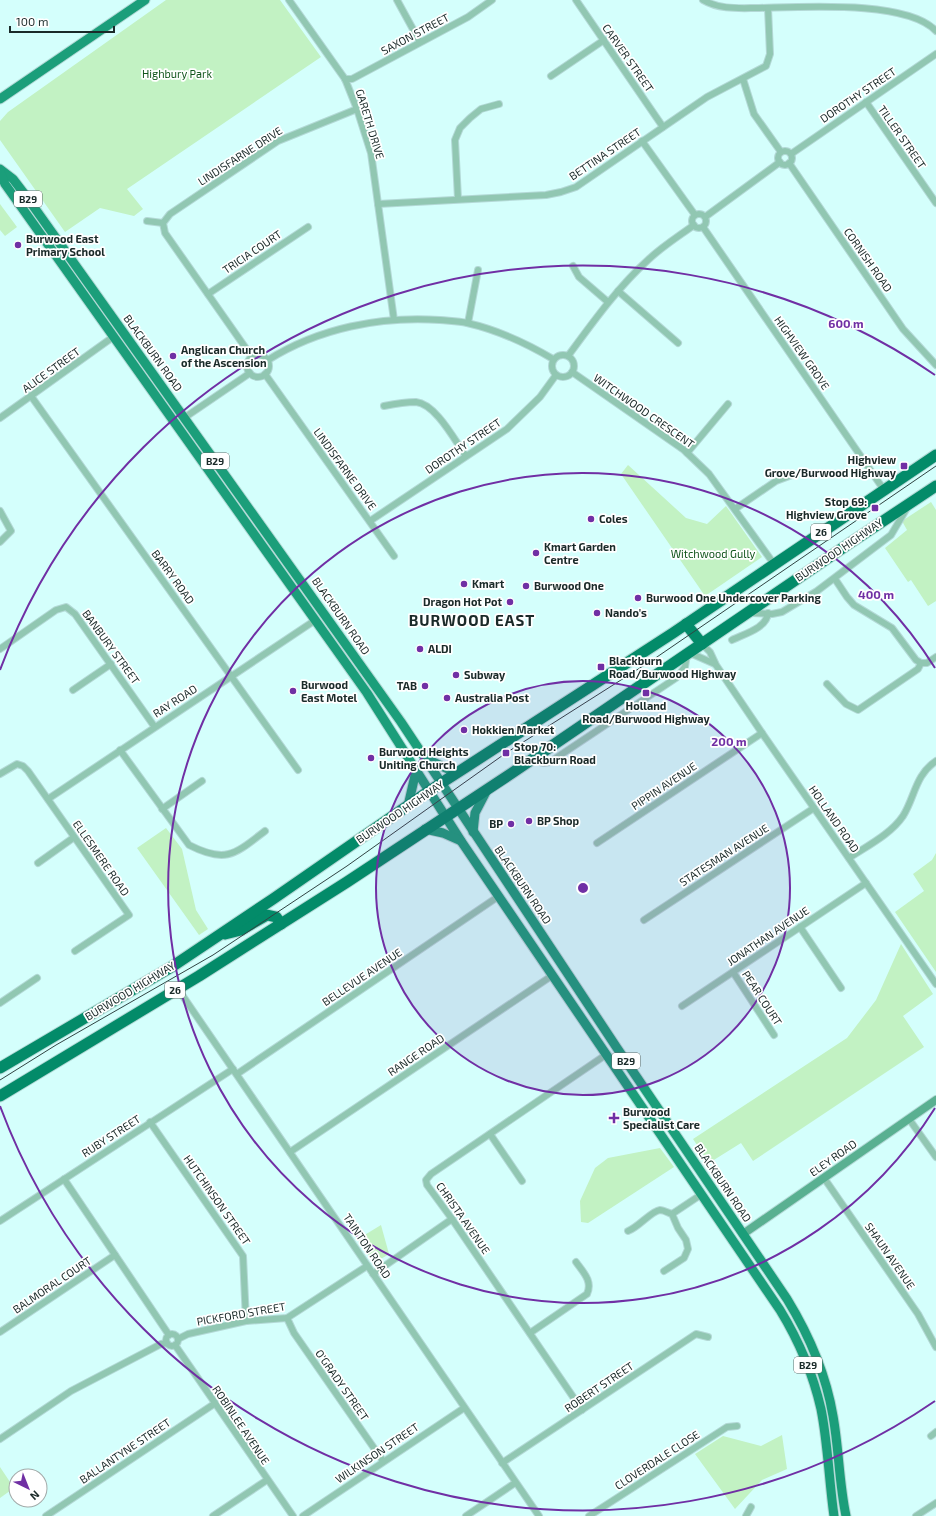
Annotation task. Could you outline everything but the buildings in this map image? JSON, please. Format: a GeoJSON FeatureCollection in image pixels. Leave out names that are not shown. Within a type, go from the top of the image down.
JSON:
{"type":"FeatureCollection","features":[{"type":"Feature","properties":{"kind":"highway","name":"BURWOOD HIGHWAY"},"geometry":{"type":"LineString","coordinates":[[0,1068],[153,978],[218,936],[429,791],[686,624],[936,455]]}},
{"type":"Feature","properties":{"kind":"highway","name":"BURWOOD HIGHWAY"},"geometry":{"type":"LineString","coordinates":[[0,1096],[178,989],[458,809],[936,486]]}},
{"type":"Feature","properties":{"kind":"highway"},"geometry":{"type":"LineString","coordinates":[[686,624],[702,644]]}},
{"type":"Feature","properties":{"kind":"highway"},"geometry":{"type":"LineString","coordinates":[[218,936],[241,930],[267,915],[276,917],[281,924]]}},
{"type":"Feature","properties":{"kind":"main road"},"geometry":{"type":"LineString","coordinates":[[0,99],[145,0]]}},
{"type":"Feature","properties":{"kind":"main road","name":"BLACKBURN ROAD"},"geometry":{"type":"LineString","coordinates":[[0,171],[13,179],[26,196],[325,613],[442,783],[473,832],[797,1316],[815,1353],[822,1372],[833,1414],[846,1516]]}},
{"type":"Feature","properties":{"kind":"main road","name":"BLACKBURN ROAD"},"geometry":{"type":"LineString","coordinates":[[0,171],[5,184],[367,693],[461,841],[734,1240],[780,1310],[795,1335],[807,1365],[821,1410],[834,1516]]}},
{"type":"Feature","properties":{"kind":"main road"},"geometry":{"type":"LineString","coordinates":[[114,337],[122,330]]}},
{"type":"Feature","properties":{"kind":"main road"},"geometry":{"type":"LineString","coordinates":[[175,424],[184,418]]}},
{"type":"Feature","properties":{"kind":"main road"},"geometry":{"type":"LineString","coordinates":[[314,620],[325,613]]}},
{"type":"Feature","properties":{"kind":"main road"},"geometry":{"type":"LineString","coordinates":[[425,758],[456,774]]}},
{"type":"Feature","properties":{"kind":"main road"},"geometry":{"type":"LineString","coordinates":[[408,806],[416,771]]}},
{"type":"Feature","properties":{"kind":"main road"},"geometry":{"type":"LineString","coordinates":[[473,832],[475,813],[487,790]]}},
{"type":"Feature","properties":{"kind":"main road"},"geometry":{"type":"LineString","coordinates":[[425,830],[443,834],[461,841]]}},
{"type":"Feature","properties":{"kind":"main road"},"geometry":{"type":"LineString","coordinates":[[607,1054],[617,1048]]}},
{"type":"Feature","properties":{"kind":"main road","name":"ELEY ROAD"},"geometry":{"type":"LineString","coordinates":[[743,1234],[936,1100]]}},
{"type":"Feature","properties":{"kind":"main road"},"geometry":{"type":"LineString","coordinates":[[734,1240],[743,1234]]}},
{"type":"Feature","properties":{"kind":"main road"},"geometry":{"type":"LineString","coordinates":[[840,1474],[842,1516]]}},
{"type":"Feature","properties":{"kind":"street","name":"GARETH DRIVE"},"geometry":{"type":"LineString","coordinates":[[289,0],[345,80],[357,109],[371,153],[394,320]]}},
{"type":"Feature","properties":{"kind":"street"},"geometry":{"type":"LineString","coordinates":[[396,0],[420,42]]}},
{"type":"Feature","properties":{"kind":"street","name":"SAXON STREET"},"geometry":{"type":"LineString","coordinates":[[345,80],[352,79],[468,17],[492,0]]}},
{"type":"Feature","properties":{"kind":"street","name":"CARVER STREET"},"geometry":{"type":"LineString","coordinates":[[576,0],[663,127]]}},
{"type":"Feature","properties":{"kind":"street"},"geometry":{"type":"LineString","coordinates":[[702,0],[729,8],[768,8],[839,3],[886,6],[902,9],[914,14],[936,31]]}},
{"type":"Feature","properties":{"kind":"street","name":"BETTINA STREET"},"geometry":{"type":"LineString","coordinates":[[378,204],[546,195],[576,187],[707,97],[766,66],[770,54],[768,8]]}},
{"type":"Feature","properties":{"kind":"street"},"geometry":{"type":"LineString","coordinates":[[552,76],[604,40]]}},
{"type":"Feature","properties":{"kind":"street","name":"DOROTHY STREET"},"geometry":{"type":"LineString","coordinates":[[791,154],[936,54]]}},
{"type":"Feature","properties":{"kind":"street"},"geometry":{"type":"LineString","coordinates":[[743,79],[754,114],[781,152]]}},
{"type":"Feature","properties":{"kind":"street","name":"TILLER STREET"},"geometry":{"type":"LineString","coordinates":[[866,102],[936,203]]}},
{"type":"Feature","properties":{"kind":"street"},"geometry":{"type":"LineString","coordinates":[[458,199],[455,140],[460,128],[481,109],[500,104]]}},
{"type":"Feature","properties":{"kind":"street","name":"LINDISFARNE DRIVE"},"geometry":{"type":"LineString","coordinates":[[164,223],[170,214],[278,141],[357,109]]}},
{"type":"Feature","properties":{"kind":"street"},"geometry":{"type":"LineString","coordinates":[[642,141],[695,216]]}},
{"type":"Feature","properties":{"kind":"street"},"geometry":{"type":"LineString","coordinates":[[780,162],[784,164],[789,163],[792,159],[791,154],[787,151],[781,152]]}},
{"type":"Feature","properties":{"kind":"street"},"geometry":{"type":"LineString","coordinates":[[780,162],[779,156],[781,152]]}},
{"type":"Feature","properties":{"kind":"street"},"geometry":{"type":"LineString","coordinates":[[704,217],[780,162]]}},
{"type":"Feature","properties":{"kind":"street","name":"CORNISH ROAD"},"geometry":{"type":"LineString","coordinates":[[789,163],[903,329],[936,365]]}},
{"type":"Feature","properties":{"kind":"street"},"geometry":{"type":"LineString","coordinates":[[695,216],[701,215],[704,217]]}},
{"type":"Feature","properties":{"kind":"street"},"geometry":{"type":"LineString","coordinates":[[695,216],[692,221],[694,225],[699,228],[706,223],[704,217]]}},
{"type":"Feature","properties":{"kind":"street"},"geometry":{"type":"LineString","coordinates":[[147,221],[164,223],[165,233],[252,357]]}},
{"type":"Feature","properties":{"kind":"street"},"geometry":{"type":"LineString","coordinates":[[568,356],[608,302],[650,257],[694,225]]}},
{"type":"Feature","properties":{"kind":"street","name":"HIGHVIEW GROVE"},"geometry":{"type":"LineString","coordinates":[[703,226],[884,490]]}},
{"type":"Feature","properties":{"kind":"street","name":"TRICIA COURT"},"geometry":{"type":"LineString","coordinates":[[208,294],[308,227]]}},
{"type":"Feature","properties":{"kind":"street"},"geometry":{"type":"LineString","coordinates":[[573,266],[579,277],[608,302]]}},
{"type":"Feature","properties":{"kind":"street"},"geometry":{"type":"LineString","coordinates":[[468,323],[478,270]]}},
{"type":"Feature","properties":{"kind":"street"},"geometry":{"type":"LineString","coordinates":[[618,291],[678,343]]}},
{"type":"Feature","properties":{"kind":"street"},"geometry":{"type":"LineString","coordinates":[[268,360],[281,352],[315,337],[356,324],[394,320],[430,320],[468,323],[501,333],[528,344],[554,359]]}},
{"type":"Feature","properties":{"kind":"street","name":"ALICE STREET"},"geometry":{"type":"LineString","coordinates":[[0,418],[114,337]]}},
{"type":"Feature","properties":{"kind":"street"},"geometry":{"type":"LineString","coordinates":[[258,355],[263,356],[268,360],[268,370],[265,374],[260,376],[250,373],[247,367],[248,361],[252,357],[258,355]]}},
{"type":"Feature","properties":{"kind":"street"},"geometry":{"type":"LineString","coordinates":[[559,355],[568,356],[573,362],[572,372],[566,377],[556,375],[552,369],[554,359],[559,355]]}},
{"type":"Feature","properties":{"kind":"street","name":"WITCHWOOD CRESCENT"},"geometry":{"type":"LineString","coordinates":[[572,372],[687,453],[709,474],[774,564]]}},
{"type":"Feature","properties":{"kind":"street"},"geometry":{"type":"LineString","coordinates":[[184,418],[250,373]]}},
{"type":"Feature","properties":{"kind":"street","name":"LINDISFARNE DRIVE"},"geometry":{"type":"LineString","coordinates":[[265,374],[394,556]]}},
{"type":"Feature","properties":{"kind":"street","name":"DOROTHY STREET"},"geometry":{"type":"LineString","coordinates":[[370,521],[507,429],[524,415],[540,397],[556,375]]}},
{"type":"Feature","properties":{"kind":"street","name":"BARRY ROAD"},"geometry":{"type":"LineString","coordinates":[[31,396],[298,770]]}},
{"type":"Feature","properties":{"kind":"street"},"geometry":{"type":"LineString","coordinates":[[384,406],[417,402],[429,407],[439,417],[466,456]]}},
{"type":"Feature","properties":{"kind":"street"},"geometry":{"type":"LineString","coordinates":[[687,453],[728,404]]}},
{"type":"Feature","properties":{"kind":"street"},"geometry":{"type":"LineString","coordinates":[[735,509],[776,481],[792,475]]}},
{"type":"Feature","properties":{"kind":"street","name":"BURWOOD HIGHWAY"},"geometry":{"type":"LineString","coordinates":[[749,613],[779,613],[788,609],[835,579],[894,532],[911,502]]}},
{"type":"Feature","properties":{"kind":"street"},"geometry":{"type":"LineString","coordinates":[[0,511],[11,531],[0,542]]}},
{"type":"Feature","properties":{"kind":"street"},"geometry":{"type":"LineString","coordinates":[[835,579],[854,604],[892,628],[916,660],[921,663],[927,663],[936,657]]}},
{"type":"Feature","properties":{"kind":"street","name":"BANBURY STREET"},"geometry":{"type":"LineString","coordinates":[[0,649],[56,610],[66,607],[75,614],[154,726]]}},
{"type":"Feature","properties":{"kind":"street"},"geometry":{"type":"LineString","coordinates":[[732,640],[764,624],[768,619],[768,613]]}},
{"type":"Feature","properties":{"kind":"street","name":"RAY ROAD"},"geometry":{"type":"LineString","coordinates":[[48,799],[154,726],[314,620]]}},
{"type":"Feature","properties":{"kind":"street","name":"HOLLAND ROAD"},"geometry":{"type":"LineString","coordinates":[[702,644],[710,652],[716,665],[762,733],[936,984]]}},
{"type":"Feature","properties":{"kind":"street","name":"HOLLAND ROAD"},"geometry":{"type":"LineString","coordinates":[[688,654],[706,659],[716,665]]}},
{"type":"Feature","properties":{"kind":"street"},"geometry":{"type":"LineString","coordinates":[[827,684],[846,704],[858,710],[918,668],[921,663]]}},
{"type":"Feature","properties":{"kind":"street"},"geometry":{"type":"LineString","coordinates":[[73,690],[111,664]]}},
{"type":"Feature","properties":{"kind":"street","name":"PIPPIN AVENUE"},"geometry":{"type":"LineString","coordinates":[[597,844],[762,733]]}},
{"type":"Feature","properties":{"kind":"street"},"geometry":{"type":"LineString","coordinates":[[120,750],[189,845],[202,852],[224,856],[242,849],[265,831]]}},
{"type":"Feature","properties":{"kind":"street"},"geometry":{"type":"LineString","coordinates":[[849,858],[888,831],[903,816],[917,781],[936,761]]}},
{"type":"Feature","properties":{"kind":"street","name":"ELLESMERE ROAD"},"geometry":{"type":"LineString","coordinates":[[0,774],[17,764],[23,766],[28,771],[73,838],[129,915],[75,951]]}},
{"type":"Feature","properties":{"kind":"street"},"geometry":{"type":"LineString","coordinates":[[162,809],[202,781]]}},
{"type":"Feature","properties":{"kind":"street","name":"STATESMAN AVENUE"},"geometry":{"type":"LineString","coordinates":[[644,920],[814,808]]}},
{"type":"Feature","properties":{"kind":"street"},"geometry":{"type":"LineString","coordinates":[[38,863],[73,838]]}},
{"type":"Feature","properties":{"kind":"street","name":"JONATHAN AVENUE"},"geometry":{"type":"LineString","coordinates":[[682,1006],[866,883]]}},
{"type":"Feature","properties":{"kind":"street","name":"BELLEVUE AVENUE"},"geometry":{"type":"LineString","coordinates":[[235,1072],[499,896]]}},
{"type":"Feature","properties":{"kind":"street"},"geometry":{"type":"LineString","coordinates":[[800,928],[841,988]]}},
{"type":"Feature","properties":{"kind":"street","name":"PEAR COURT"},"geometry":{"type":"LineString","coordinates":[[733,972],[774,1035]]}},
{"type":"Feature","properties":{"kind":"street","name":"RANGE ROAD"},"geometry":{"type":"LineString","coordinates":[[290,1152],[553,975]]}},
{"type":"Feature","properties":{"kind":"street"},"geometry":{"type":"LineString","coordinates":[[0,1003],[37,978]]}},
{"type":"Feature","properties":{"kind":"street","name":"TAINTON ROAD"},"geometry":{"type":"LineString","coordinates":[[178,989],[539,1516]]}},
{"type":"Feature","properties":{"kind":"street","name":"CHRISTA AVENUE"},"geometry":{"type":"LineString","coordinates":[[582,1410],[452,1219],[427,1185],[426,1180],[431,1174],[607,1054]]}},
{"type":"Feature","properties":{"kind":"street","name":"RUBY STREET"},"geometry":{"type":"LineString","coordinates":[[0,1221],[150,1122],[235,1072]]}},
{"type":"Feature","properties":{"kind":"street"},"geometry":{"type":"LineString","coordinates":[[909,1119],[936,1157]]}},
{"type":"Feature","properties":{"kind":"street","name":"HUTCHINSON STREET"},"geometry":{"type":"LineString","coordinates":[[150,1122],[243,1256],[246,1321]]}},
{"type":"Feature","properties":{"kind":"street"},"geometry":{"type":"LineString","coordinates":[[490,1134],[522,1181]]}},
{"type":"Feature","properties":{"kind":"street"},"geometry":{"type":"LineString","coordinates":[[0,1439],[71,1391],[161,1344],[167,1343],[172,1346],[176,1342],[172,1334],[168,1334],[64,1178]]}},
{"type":"Feature","properties":{"kind":"street","name":"SHAUN AVENUE"},"geometry":{"type":"LineString","coordinates":[[824,1178],[918,1314],[936,1347]]}},
{"type":"Feature","properties":{"kind":"street"},"geometry":{"type":"LineString","coordinates":[[672,1214],[702,1194]]}},
{"type":"Feature","properties":{"kind":"street"},"geometry":{"type":"LineString","coordinates":[[628,1231],[644,1222],[651,1213],[660,1210],[672,1214],[678,1228],[686,1240],[688,1249],[684,1258],[664,1271]]}},
{"type":"Feature","properties":{"kind":"street"},"geometry":{"type":"LineString","coordinates":[[373,1274],[452,1219]]}},
{"type":"Feature","properties":{"kind":"street","name":"BALMORAL COURT"},"geometry":{"type":"LineString","coordinates":[[0,1332],[115,1255]]}},
{"type":"Feature","properties":{"kind":"street"},"geometry":{"type":"LineString","coordinates":[[530,1333],[587,1294],[590,1289],[588,1279],[576,1262]]}},
{"type":"Feature","properties":{"kind":"street","name":"PICKFORD STREET"},"geometry":{"type":"LineString","coordinates":[[176,1342],[188,1334],[246,1321],[287,1318],[367,1266]]}},
{"type":"Feature","properties":{"kind":"street","name":"O'GRADY STREET"},"geometry":{"type":"LineString","coordinates":[[287,1318],[294,1333],[382,1461]]}},
{"type":"Feature","properties":{"kind":"street"},"geometry":{"type":"LineString","coordinates":[[167,1343],[166,1340],[168,1334]]}},
{"type":"Feature","properties":{"kind":"street","name":"ROBERT STREET"},"geometry":{"type":"LineString","coordinates":[[502,1463],[696,1334],[708,1337]]}},
{"type":"Feature","properties":{"kind":"street","name":"ROBINLEE AVENUE"},"geometry":{"type":"LineString","coordinates":[[176,1342],[214,1404],[293,1516]]}},
{"type":"Feature","properties":{"kind":"street","name":"BALLANTYNE STREET"},"geometry":{"type":"LineString","coordinates":[[46,1516],[214,1404]]}},
{"type":"Feature","properties":{"kind":"street","name":"WILKINSON STREET"},"geometry":{"type":"LineString","coordinates":[[303,1516],[382,1461],[464,1408]]}},
{"type":"Feature","properties":{"kind":"street","name":"CLOVERDALE CLOSE"},"geometry":{"type":"LineString","coordinates":[[589,1516],[727,1427],[736,1426]]}},
{"type":"Feature","properties":{"kind":"street"},"geometry":{"type":"LineString","coordinates":[[213,1516],[267,1480]]}},
{"type":"Feature","properties":{"kind":"street"},"geometry":{"type":"LineString","coordinates":[[466,1516],[515,1483]]}},
{"type":"Feature","properties":{"kind":"street"},"geometry":{"type":"LineString","coordinates":[[916,1516],[936,1503]]}},
{"type":"Feature","properties":{"kind":"street"},"geometry":{"type":"LineString","coordinates":[[746,1516],[751,1507]]}},
{"type":"Feature","properties":{"kind":"green space","name":"Highbury Park"},"geometry":{"type":"Polygon","coordinates":[[[166,0],[280,0],[321,57],[127,189],[143,209],[134,216],[100,208],[65,232],[0,140],[0,121],[8,112],[166,0]]]}},
{"type":"Feature","properties":{"kind":"green space"},"geometry":{"type":"Polygon","coordinates":[[[0,204],[17,227],[5,236],[0,230],[0,204]]]}},
{"type":"Feature","properties":{"kind":"green space","name":"Witchwood Gully"},"geometry":{"type":"Polygon","coordinates":[[[628,465],[686,518],[707,524],[726,506],[762,557],[705,596],[621,474],[628,465]]]}},
{"type":"Feature","properties":{"kind":"green space"},"geometry":{"type":"Polygon","coordinates":[[[931,502],[936,510],[936,601],[928,606],[911,580],[908,582],[885,548],[907,530],[902,521],[931,502]]]}},
{"type":"Feature","properties":{"kind":"green space"},"geometry":{"type":"Polygon","coordinates":[[[166,828],[182,849],[196,910],[208,929],[199,935],[137,848],[166,828]]]}},
{"type":"Feature","properties":{"kind":"green space"},"geometry":{"type":"Polygon","coordinates":[[[936,853],[936,972],[895,912],[924,891],[913,874],[932,860],[936,853]]]}},
{"type":"Feature","properties":{"kind":"green space"},"geometry":{"type":"Polygon","coordinates":[[[901,944],[933,994],[903,1016],[924,1047],[753,1161],[741,1143],[709,1163],[693,1139],[847,1038],[876,1000],[901,944]]]}},
{"type":"Feature","properties":{"kind":"green space"},"geometry":{"type":"Polygon","coordinates":[[[660,1148],[674,1167],[588,1223],[581,1222],[580,1201],[595,1168],[608,1158],[660,1148]]]}},
{"type":"Feature","properties":{"kind":"green space"},"geometry":{"type":"Polygon","coordinates":[[[381,1225],[389,1254],[376,1262],[373,1262],[358,1239],[381,1225]]]}},
{"type":"Feature","properties":{"kind":"green space"},"geometry":{"type":"Polygon","coordinates":[[[782,1435],[787,1469],[762,1480],[735,1509],[695,1454],[723,1436],[761,1446],[782,1435]]]}},
{"type":"Feature","properties":{"kind":"green space"},"geometry":{"type":"Polygon","coordinates":[[[0,1467],[8,1479],[8,1492],[0,1498],[0,1467]]]}},
{"type":"Feature","properties":{"kind":"tram line"},"geometry":{"type":"LineString","coordinates":[[0,1080],[56,1045],[213,955],[347,866],[506,753],[654,659],[936,466]]}},
{"type":"Feature","properties":{"kind":"place","name":"Burwood East Primary School"},"geometry":{"type":"Point","coordinates":[18,245]}},
{"type":"Feature","properties":{"kind":"place","name":"Anglican Church of the Ascension"},"geometry":{"type":"Point","coordinates":[173,356]}},
{"type":"Feature","properties":{"kind":"place","name":"Highview Grove/Burwood Highway"},"geometry":{"type":"Point","coordinates":[904,466]}},
{"type":"Feature","properties":{"kind":"place","name":"Stop 69: Highview Grove"},"geometry":{"type":"Point","coordinates":[875,508]}},
{"type":"Feature","properties":{"kind":"place","name":"Coles"},"geometry":{"type":"Point","coordinates":[591,519]}},
{"type":"Feature","properties":{"kind":"place","name":"Kmart Garden Centre"},"geometry":{"type":"Point","coordinates":[536,553]}},
{"type":"Feature","properties":{"kind":"place","name":"Kmart"},"geometry":{"type":"Point","coordinates":[464,584]}},
{"type":"Feature","properties":{"kind":"place","name":"Burwood One"},"geometry":{"type":"Point","coordinates":[526,586]}},
{"type":"Feature","properties":{"kind":"place","name":"Burwood One Undercover Parking"},"geometry":{"type":"Point","coordinates":[638,598]}},
{"type":"Feature","properties":{"kind":"place","name":"Dragon Hot Pot"},"geometry":{"type":"Point","coordinates":[510,602]}},
{"type":"Feature","properties":{"kind":"place","name":"Nando's"},"geometry":{"type":"Point","coordinates":[597,613]}},
{"type":"Feature","properties":{"kind":"place","name":"ALDI"},"geometry":{"type":"Point","coordinates":[420,649]}},
{"type":"Feature","properties":{"kind":"place","name":"Blackburn Road/Burwood Highway"},"geometry":{"type":"Point","coordinates":[601,667]}},
{"type":"Feature","properties":{"kind":"place","name":"Subway"},"geometry":{"type":"Point","coordinates":[456,675]}},
{"type":"Feature","properties":{"kind":"place","name":"TAB"},"geometry":{"type":"Point","coordinates":[425,686]}},
{"type":"Feature","properties":{"kind":"place","name":"Burwood East Motel"},"geometry":{"type":"Point","coordinates":[293,691]}},
{"type":"Feature","properties":{"kind":"place","name":"Holland Road/Burwood Highway"},"geometry":{"type":"Point","coordinates":[646,693]}},
{"type":"Feature","properties":{"kind":"place","name":"Australia Post"},"geometry":{"type":"Point","coordinates":[447,698]}},
{"type":"Feature","properties":{"kind":"place","name":"Hokkien Market"},"geometry":{"type":"Point","coordinates":[464,730]}},
{"type":"Feature","properties":{"kind":"place","name":"Stop 70: Blackburn Road"},"geometry":{"type":"Point","coordinates":[506,753]}},
{"type":"Feature","properties":{"kind":"place","name":"Burwood Heights Uniting Church"},"geometry":{"type":"Point","coordinates":[371,758]}},
{"type":"Feature","properties":{"kind":"place","name":"BP Shop"},"geometry":{"type":"Point","coordinates":[529,821]}},
{"type":"Feature","properties":{"kind":"place","name":"BP"},"geometry":{"type":"Point","coordinates":[511,824]}},
{"type":"Feature","properties":{"kind":"place","name":"Burwood Specialist Care"},"geometry":{"type":"Point","coordinates":[614,1118]}},
{"type":"Feature","properties":{"kind":"district","name":"BURWOOD EAST"},"geometry":{"type":"Point","coordinates":[472,621]}}]}
